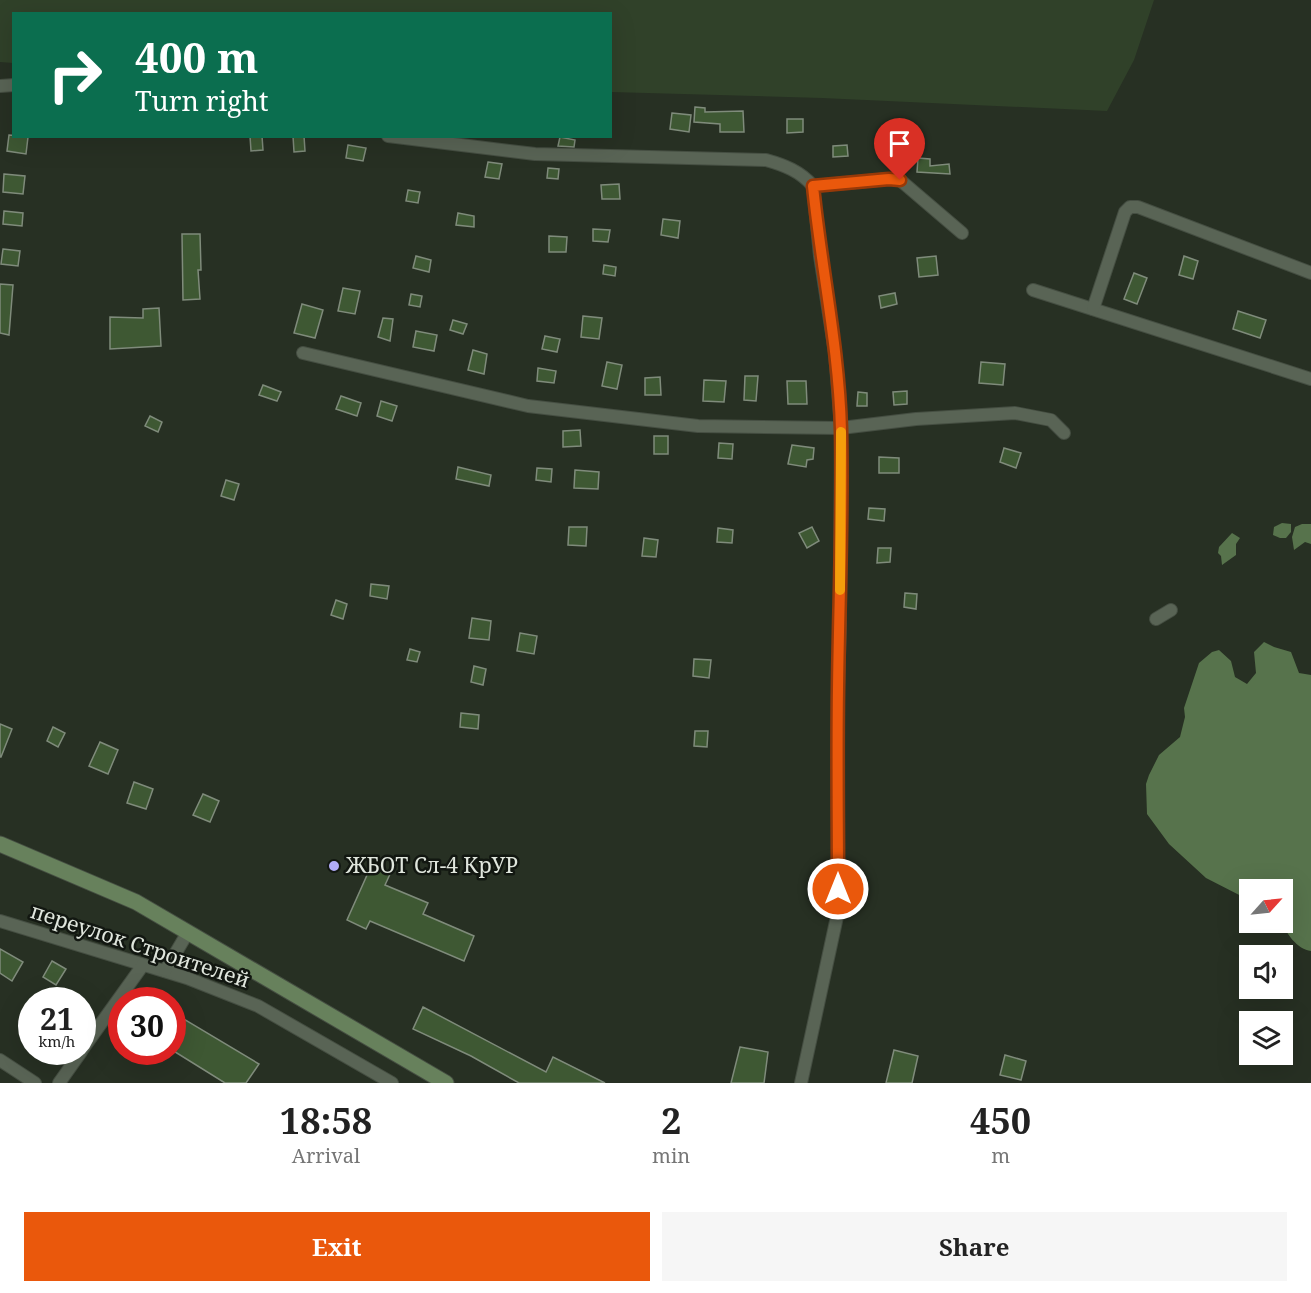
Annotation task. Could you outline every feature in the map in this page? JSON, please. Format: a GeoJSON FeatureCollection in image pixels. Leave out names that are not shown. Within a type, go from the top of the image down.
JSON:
{"type":"FeatureCollection","features":[{"type":"Feature","properties":{"kind":"main road"},"geometry":{"type":"LineString","coordinates":[[0,844],[135,902],[446,1083]]}},
{"type":"Feature","properties":{"kind":"street"},"geometry":{"type":"LineString","coordinates":[[404,138],[535,154],[766,159],[789,167],[806,178],[813,186],[820,256],[835,353],[841,428],[838,912],[801,1083]]}},
{"type":"Feature","properties":{"kind":"street"},"geometry":{"type":"LineString","coordinates":[[813,186],[900,180],[962,233]]}},
{"type":"Feature","properties":{"kind":"street"},"geometry":{"type":"LineString","coordinates":[[1093,309],[1125,212],[1130,207],[1138,207],[1311,273]]}},
{"type":"Feature","properties":{"kind":"street"},"geometry":{"type":"LineString","coordinates":[[1033,290],[1311,379]]}},
{"type":"Feature","properties":{"kind":"street"},"geometry":{"type":"LineString","coordinates":[[303,353],[528,406],[698,426],[841,428],[916,419],[1015,413],[1051,420],[1064,433]]}},
{"type":"Feature","properties":{"kind":"street"},"geometry":{"type":"LineString","coordinates":[[1156,619],[1170,610]]}},
{"type":"Feature","properties":{"kind":"street","name":"переулок Строителей"},"geometry":{"type":"LineString","coordinates":[[0,921],[165,971],[258,1006],[392,1083]]}},
{"type":"Feature","properties":{"kind":"street"},"geometry":{"type":"LineString","coordinates":[[165,971],[188,932]]}},
{"type":"Feature","properties":{"kind":"street"},"geometry":{"type":"LineString","coordinates":[[96,1031],[143,965]]}},
{"type":"Feature","properties":{"kind":"street"},"geometry":{"type":"LineString","coordinates":[[0,1060],[35,1083]]}},
{"type":"Feature","properties":{"kind":"street"},"geometry":{"type":"LineString","coordinates":[[59,1083],[72,1065]]}},
{"type":"Feature","properties":{"kind":"shaded area"},"geometry":{"type":"Polygon","coordinates":[[[0,0],[1154,0],[1134,60],[1107,111],[822,98],[612,92],[612,12],[12,12],[12,63],[0,62],[0,0]]]}},
{"type":"Feature","properties":{"kind":"shaded area"},"geometry":{"type":"Polygon","coordinates":[[[1282,523],[1291,524],[1291,532],[1286,538],[1273,535],[1274,527],[1282,523]]]}},
{"type":"Feature","properties":{"kind":"shaded area"},"geometry":{"type":"Polygon","coordinates":[[[1311,524],[1311,544],[1305,542],[1294,550],[1292,537],[1295,527],[1311,524]]]}},
{"type":"Feature","properties":{"kind":"shaded area"},"geometry":{"type":"Polygon","coordinates":[[[1232,533],[1240,538],[1236,544],[1236,555],[1222,565],[1221,556],[1218,553],[1219,547],[1232,533]]]}},
{"type":"Feature","properties":{"kind":"shaded area"},"geometry":{"type":"Polygon","coordinates":[[[1264,642],[1291,652],[1299,673],[1311,675],[1311,951],[1297,944],[1288,933],[1293,933],[1293,879],[1239,879],[1239,895],[1206,878],[1169,844],[1147,814],[1146,784],[1149,775],[1159,755],[1180,737],[1185,717],[1184,708],[1199,663],[1212,652],[1219,650],[1231,661],[1235,677],[1247,684],[1256,673],[1254,652],[1264,642]]]}},
{"type":"Feature","properties":{"kind":"building"},"geometry":{"type":"Polygon","coordinates":[[[695,107],[705,108],[705,112],[743,111],[744,132],[720,132],[720,124],[694,122],[695,107]]]}},
{"type":"Feature","properties":{"kind":"building"},"geometry":{"type":"Polygon","coordinates":[[[672,113],[691,115],[689,132],[670,129],[672,113]]]}},
{"type":"Feature","properties":{"kind":"building"},"geometry":{"type":"Polygon","coordinates":[[[787,119],[803,119],[803,132],[787,133],[787,119]]]}},
{"type":"Feature","properties":{"kind":"building"},"geometry":{"type":"Polygon","coordinates":[[[896,128],[918,129],[917,148],[895,147],[896,128]]]}},
{"type":"Feature","properties":{"kind":"building"},"geometry":{"type":"Polygon","coordinates":[[[9,135],[12,135],[12,138],[28,138],[26,154],[7,151],[9,135]]]}},
{"type":"Feature","properties":{"kind":"building"},"geometry":{"type":"Polygon","coordinates":[[[250,138],[262,138],[263,150],[251,151],[250,138]]]}},
{"type":"Feature","properties":{"kind":"building"},"geometry":{"type":"Polygon","coordinates":[[[293,138],[304,138],[305,151],[294,152],[293,138]]]}},
{"type":"Feature","properties":{"kind":"building"},"geometry":{"type":"Polygon","coordinates":[[[560,138],[575,140],[574,147],[558,146],[560,138]]]}},
{"type":"Feature","properties":{"kind":"building"},"geometry":{"type":"Polygon","coordinates":[[[348,145],[366,148],[363,161],[346,158],[348,145]]]}},
{"type":"Feature","properties":{"kind":"building"},"geometry":{"type":"Polygon","coordinates":[[[847,145],[848,156],[833,157],[833,146],[847,145]]]}},
{"type":"Feature","properties":{"kind":"building"},"geometry":{"type":"Polygon","coordinates":[[[918,158],[930,159],[930,166],[949,164],[950,174],[917,172],[918,158]]]}},
{"type":"Feature","properties":{"kind":"building"},"geometry":{"type":"Polygon","coordinates":[[[488,162],[502,164],[499,179],[485,177],[488,162]]]}},
{"type":"Feature","properties":{"kind":"building"},"geometry":{"type":"Polygon","coordinates":[[[548,168],[559,169],[558,179],[547,178],[548,168]]]}},
{"type":"Feature","properties":{"kind":"building"},"geometry":{"type":"Polygon","coordinates":[[[4,174],[25,176],[23,194],[3,192],[4,174]]]}},
{"type":"Feature","properties":{"kind":"building"},"geometry":{"type":"Polygon","coordinates":[[[619,184],[620,199],[602,199],[601,185],[619,184]]]}},
{"type":"Feature","properties":{"kind":"building"},"geometry":{"type":"Polygon","coordinates":[[[408,190],[420,192],[418,203],[406,201],[408,190]]]}},
{"type":"Feature","properties":{"kind":"building"},"geometry":{"type":"Polygon","coordinates":[[[4,211],[23,213],[22,226],[3,224],[4,211]]]}},
{"type":"Feature","properties":{"kind":"building"},"geometry":{"type":"Polygon","coordinates":[[[458,213],[474,216],[474,227],[456,225],[458,213]]]}},
{"type":"Feature","properties":{"kind":"building"},"geometry":{"type":"Polygon","coordinates":[[[663,219],[680,221],[678,238],[661,235],[663,219]]]}},
{"type":"Feature","properties":{"kind":"building"},"geometry":{"type":"Polygon","coordinates":[[[593,229],[610,230],[608,242],[593,241],[593,229]]]}},
{"type":"Feature","properties":{"kind":"building"},"geometry":{"type":"Polygon","coordinates":[[[182,234],[200,234],[201,270],[198,270],[200,299],[183,300],[182,234]]]}},
{"type":"Feature","properties":{"kind":"building"},"geometry":{"type":"Polygon","coordinates":[[[549,236],[567,237],[566,252],[549,252],[549,236]]]}},
{"type":"Feature","properties":{"kind":"building"},"geometry":{"type":"Polygon","coordinates":[[[3,249],[20,251],[18,266],[1,264],[3,249]]]}},
{"type":"Feature","properties":{"kind":"building"},"geometry":{"type":"Polygon","coordinates":[[[416,256],[431,260],[429,272],[413,268],[416,256]]]}},
{"type":"Feature","properties":{"kind":"building"},"geometry":{"type":"Polygon","coordinates":[[[936,256],[938,275],[919,277],[917,258],[936,256]]]}},
{"type":"Feature","properties":{"kind":"building"},"geometry":{"type":"Polygon","coordinates":[[[1184,256],[1198,261],[1193,279],[1179,275],[1184,256]]]}},
{"type":"Feature","properties":{"kind":"building"},"geometry":{"type":"Polygon","coordinates":[[[604,265],[616,267],[615,276],[603,274],[604,265]]]}},
{"type":"Feature","properties":{"kind":"building"},"geometry":{"type":"Polygon","coordinates":[[[1134,273],[1147,278],[1137,304],[1124,299],[1134,273]]]}},
{"type":"Feature","properties":{"kind":"building"},"geometry":{"type":"Polygon","coordinates":[[[0,284],[13,285],[9,335],[0,333],[0,284]]]}},
{"type":"Feature","properties":{"kind":"building"},"geometry":{"type":"Polygon","coordinates":[[[343,288],[360,291],[355,314],[338,311],[343,288]]]}},
{"type":"Feature","properties":{"kind":"building"},"geometry":{"type":"Polygon","coordinates":[[[895,293],[897,304],[881,308],[879,296],[895,293]]]}},
{"type":"Feature","properties":{"kind":"building"},"geometry":{"type":"Polygon","coordinates":[[[411,294],[422,296],[420,307],[409,305],[411,294]]]}},
{"type":"Feature","properties":{"kind":"building"},"geometry":{"type":"Polygon","coordinates":[[[302,304],[323,310],[315,338],[294,333],[302,304]]]}},
{"type":"Feature","properties":{"kind":"building"},"geometry":{"type":"Polygon","coordinates":[[[159,308],[161,346],[110,349],[110,317],[143,318],[143,309],[159,308]]]}},
{"type":"Feature","properties":{"kind":"building"},"geometry":{"type":"Polygon","coordinates":[[[1238,311],[1266,320],[1260,338],[1233,329],[1238,311]]]}},
{"type":"Feature","properties":{"kind":"building"},"geometry":{"type":"Polygon","coordinates":[[[583,316],[602,318],[599,339],[581,337],[583,316]]]}},
{"type":"Feature","properties":{"kind":"building"},"geometry":{"type":"Polygon","coordinates":[[[383,318],[393,319],[390,341],[378,337],[383,318]]]}},
{"type":"Feature","properties":{"kind":"building"},"geometry":{"type":"Polygon","coordinates":[[[453,320],[467,324],[463,334],[450,330],[453,320]]]}},
{"type":"Feature","properties":{"kind":"building"},"geometry":{"type":"Polygon","coordinates":[[[416,331],[437,335],[434,351],[413,347],[416,331]]]}},
{"type":"Feature","properties":{"kind":"building"},"geometry":{"type":"Polygon","coordinates":[[[545,336],[560,339],[557,352],[542,349],[545,336]]]}},
{"type":"Feature","properties":{"kind":"building"},"geometry":{"type":"Polygon","coordinates":[[[473,350],[487,354],[484,374],[468,370],[473,350]]]}},
{"type":"Feature","properties":{"kind":"building"},"geometry":{"type":"Polygon","coordinates":[[[607,362],[622,365],[617,389],[602,386],[607,362]]]}},
{"type":"Feature","properties":{"kind":"building"},"geometry":{"type":"Polygon","coordinates":[[[981,362],[1005,364],[1003,385],[979,383],[981,362]]]}},
{"type":"Feature","properties":{"kind":"building"},"geometry":{"type":"Polygon","coordinates":[[[538,368],[556,371],[554,383],[537,381],[538,368]]]}},
{"type":"Feature","properties":{"kind":"building"},"geometry":{"type":"Polygon","coordinates":[[[745,376],[758,376],[756,401],[744,400],[745,376]]]}},
{"type":"Feature","properties":{"kind":"building"},"geometry":{"type":"Polygon","coordinates":[[[660,377],[661,395],[645,395],[645,378],[660,377]]]}},
{"type":"Feature","properties":{"kind":"building"},"geometry":{"type":"Polygon","coordinates":[[[704,380],[726,381],[724,402],[703,401],[704,380]]]}},
{"type":"Feature","properties":{"kind":"building"},"geometry":{"type":"Polygon","coordinates":[[[787,381],[806,381],[807,404],[788,404],[787,381]]]}},
{"type":"Feature","properties":{"kind":"building"},"geometry":{"type":"Polygon","coordinates":[[[263,385],[281,392],[277,401],[259,395],[263,385]]]}},
{"type":"Feature","properties":{"kind":"building"},"geometry":{"type":"Polygon","coordinates":[[[907,391],[907,404],[894,405],[893,392],[907,391]]]}},
{"type":"Feature","properties":{"kind":"building"},"geometry":{"type":"Polygon","coordinates":[[[858,392],[867,393],[867,406],[857,406],[858,392]]]}},
{"type":"Feature","properties":{"kind":"building"},"geometry":{"type":"Polygon","coordinates":[[[341,396],[361,403],[357,416],[336,409],[341,396]]]}},
{"type":"Feature","properties":{"kind":"building"},"geometry":{"type":"Polygon","coordinates":[[[381,401],[397,406],[392,421],[377,416],[381,401]]]}},
{"type":"Feature","properties":{"kind":"building"},"geometry":{"type":"Polygon","coordinates":[[[150,416],[162,422],[158,432],[145,426],[150,416]]]}},
{"type":"Feature","properties":{"kind":"building"},"geometry":{"type":"Polygon","coordinates":[[[580,430],[581,446],[563,447],[563,431],[580,430]]]}},
{"type":"Feature","properties":{"kind":"building"},"geometry":{"type":"Polygon","coordinates":[[[654,436],[668,436],[668,454],[654,454],[654,436]]]}},
{"type":"Feature","properties":{"kind":"building"},"geometry":{"type":"Polygon","coordinates":[[[719,443],[733,444],[732,459],[718,458],[719,443]]]}},
{"type":"Feature","properties":{"kind":"building"},"geometry":{"type":"Polygon","coordinates":[[[792,445],[814,448],[813,459],[807,460],[806,467],[788,464],[792,445]]]}},
{"type":"Feature","properties":{"kind":"building"},"geometry":{"type":"Polygon","coordinates":[[[1004,448],[1021,453],[1016,468],[1000,462],[1004,448]]]}},
{"type":"Feature","properties":{"kind":"building"},"geometry":{"type":"Polygon","coordinates":[[[879,457],[899,458],[899,473],[879,473],[879,457]]]}},
{"type":"Feature","properties":{"kind":"building"},"geometry":{"type":"Polygon","coordinates":[[[458,467],[491,475],[489,486],[456,479],[458,467]]]}},
{"type":"Feature","properties":{"kind":"building"},"geometry":{"type":"Polygon","coordinates":[[[537,468],[552,469],[551,482],[536,480],[537,468]]]}},
{"type":"Feature","properties":{"kind":"building"},"geometry":{"type":"Polygon","coordinates":[[[575,470],[599,472],[598,489],[574,488],[575,470]]]}},
{"type":"Feature","properties":{"kind":"building"},"geometry":{"type":"Polygon","coordinates":[[[226,480],[239,484],[234,500],[221,496],[226,480]]]}},
{"type":"Feature","properties":{"kind":"building"},"geometry":{"type":"Polygon","coordinates":[[[869,508],[885,509],[884,521],[868,519],[869,508]]]}},
{"type":"Feature","properties":{"kind":"building"},"geometry":{"type":"Polygon","coordinates":[[[569,527],[587,527],[586,546],[568,545],[569,527]]]}},
{"type":"Feature","properties":{"kind":"building"},"geometry":{"type":"Polygon","coordinates":[[[812,527],[819,541],[807,548],[799,533],[812,527]]]}},
{"type":"Feature","properties":{"kind":"building"},"geometry":{"type":"Polygon","coordinates":[[[718,528],[733,530],[732,543],[717,542],[718,528]]]}},
{"type":"Feature","properties":{"kind":"building"},"geometry":{"type":"Polygon","coordinates":[[[644,538],[658,540],[656,557],[642,556],[644,538]]]}},
{"type":"Feature","properties":{"kind":"building"},"geometry":{"type":"Polygon","coordinates":[[[878,548],[891,548],[890,562],[877,563],[878,548]]]}},
{"type":"Feature","properties":{"kind":"building"},"geometry":{"type":"Polygon","coordinates":[[[371,584],[389,586],[387,599],[370,596],[371,584]]]}},
{"type":"Feature","properties":{"kind":"building"},"geometry":{"type":"Polygon","coordinates":[[[905,593],[917,594],[916,609],[904,607],[905,593]]]}},
{"type":"Feature","properties":{"kind":"building"},"geometry":{"type":"Polygon","coordinates":[[[336,600],[347,604],[343,619],[331,615],[336,600]]]}},
{"type":"Feature","properties":{"kind":"building"},"geometry":{"type":"Polygon","coordinates":[[[472,618],[491,621],[489,640],[469,638],[472,618]]]}},
{"type":"Feature","properties":{"kind":"building"},"geometry":{"type":"Polygon","coordinates":[[[520,633],[537,636],[534,654],[517,651],[520,633]]]}},
{"type":"Feature","properties":{"kind":"building"},"geometry":{"type":"Polygon","coordinates":[[[410,649],[420,652],[417,662],[407,660],[410,649]]]}},
{"type":"Feature","properties":{"kind":"building"},"geometry":{"type":"Polygon","coordinates":[[[694,659],[711,660],[709,678],[693,676],[694,659]]]}},
{"type":"Feature","properties":{"kind":"building"},"geometry":{"type":"Polygon","coordinates":[[[474,666],[486,669],[483,685],[471,682],[474,666]]]}},
{"type":"Feature","properties":{"kind":"building"},"geometry":{"type":"Polygon","coordinates":[[[461,713],[479,715],[478,729],[460,727],[461,713]]]}},
{"type":"Feature","properties":{"kind":"building"},"geometry":{"type":"Polygon","coordinates":[[[0,724],[12,729],[1,757],[0,757],[0,724]]]}},
{"type":"Feature","properties":{"kind":"building"},"geometry":{"type":"Polygon","coordinates":[[[53,727],[65,733],[58,747],[47,741],[53,727]]]}},
{"type":"Feature","properties":{"kind":"building"},"geometry":{"type":"Polygon","coordinates":[[[695,731],[708,731],[707,747],[694,746],[695,731]]]}},
{"type":"Feature","properties":{"kind":"building"},"geometry":{"type":"Polygon","coordinates":[[[100,742],[118,750],[108,774],[89,766],[100,742]]]}},
{"type":"Feature","properties":{"kind":"building"},"geometry":{"type":"Polygon","coordinates":[[[134,782],[153,789],[146,809],[127,803],[134,782]]]}},
{"type":"Feature","properties":{"kind":"building"},"geometry":{"type":"Polygon","coordinates":[[[203,794],[219,801],[210,822],[193,815],[203,794]]]}},
{"type":"Feature","properties":{"kind":"building"},"geometry":{"type":"Polygon","coordinates":[[[372,864],[391,872],[385,885],[428,903],[423,914],[474,936],[464,961],[370,921],[366,929],[347,920],[372,864]]]}},
{"type":"Feature","properties":{"kind":"building"},"geometry":{"type":"Polygon","coordinates":[[[0,949],[23,962],[12,981],[0,973],[0,949]]]}},
{"type":"Feature","properties":{"kind":"building"},"geometry":{"type":"Polygon","coordinates":[[[52,961],[66,969],[56,985],[43,977],[52,961]]]}},
{"type":"Feature","properties":{"kind":"building"},"geometry":{"type":"Polygon","coordinates":[[[423,1007],[546,1072],[553,1057],[605,1083],[519,1083],[471,1056],[413,1029],[423,1007]]]}},
{"type":"Feature","properties":{"kind":"building"},"geometry":{"type":"Polygon","coordinates":[[[186,1020],[259,1064],[246,1083],[225,1083],[186,1059],[186,1020]]]}},
{"type":"Feature","properties":{"kind":"building"},"geometry":{"type":"Polygon","coordinates":[[[740,1047],[768,1052],[764,1083],[731,1083],[740,1047]]]}},
{"type":"Feature","properties":{"kind":"building"},"geometry":{"type":"Polygon","coordinates":[[[894,1050],[918,1056],[912,1083],[886,1083],[894,1050]]]}},
{"type":"Feature","properties":{"kind":"building"},"geometry":{"type":"Polygon","coordinates":[[[1005,1055],[1026,1061],[1021,1080],[1000,1075],[1005,1055]]]}},
{"type":"Feature","properties":{"kind":"slow traffic"},"geometry":{"type":"LineString","coordinates":[[840,590],[841,432]]}},
{"type":"Feature","properties":{"kind":"place","name":"ЖБОТ Сл-4 КрУР"},"geometry":{"type":"Point","coordinates":[334,866]}},
{"type":"Feature","properties":{"kind":"route"},"geometry":{"type":"LineString","coordinates":[[838,889],[841,428],[835,353],[820,256],[813,186],[900,180]]}}]}
